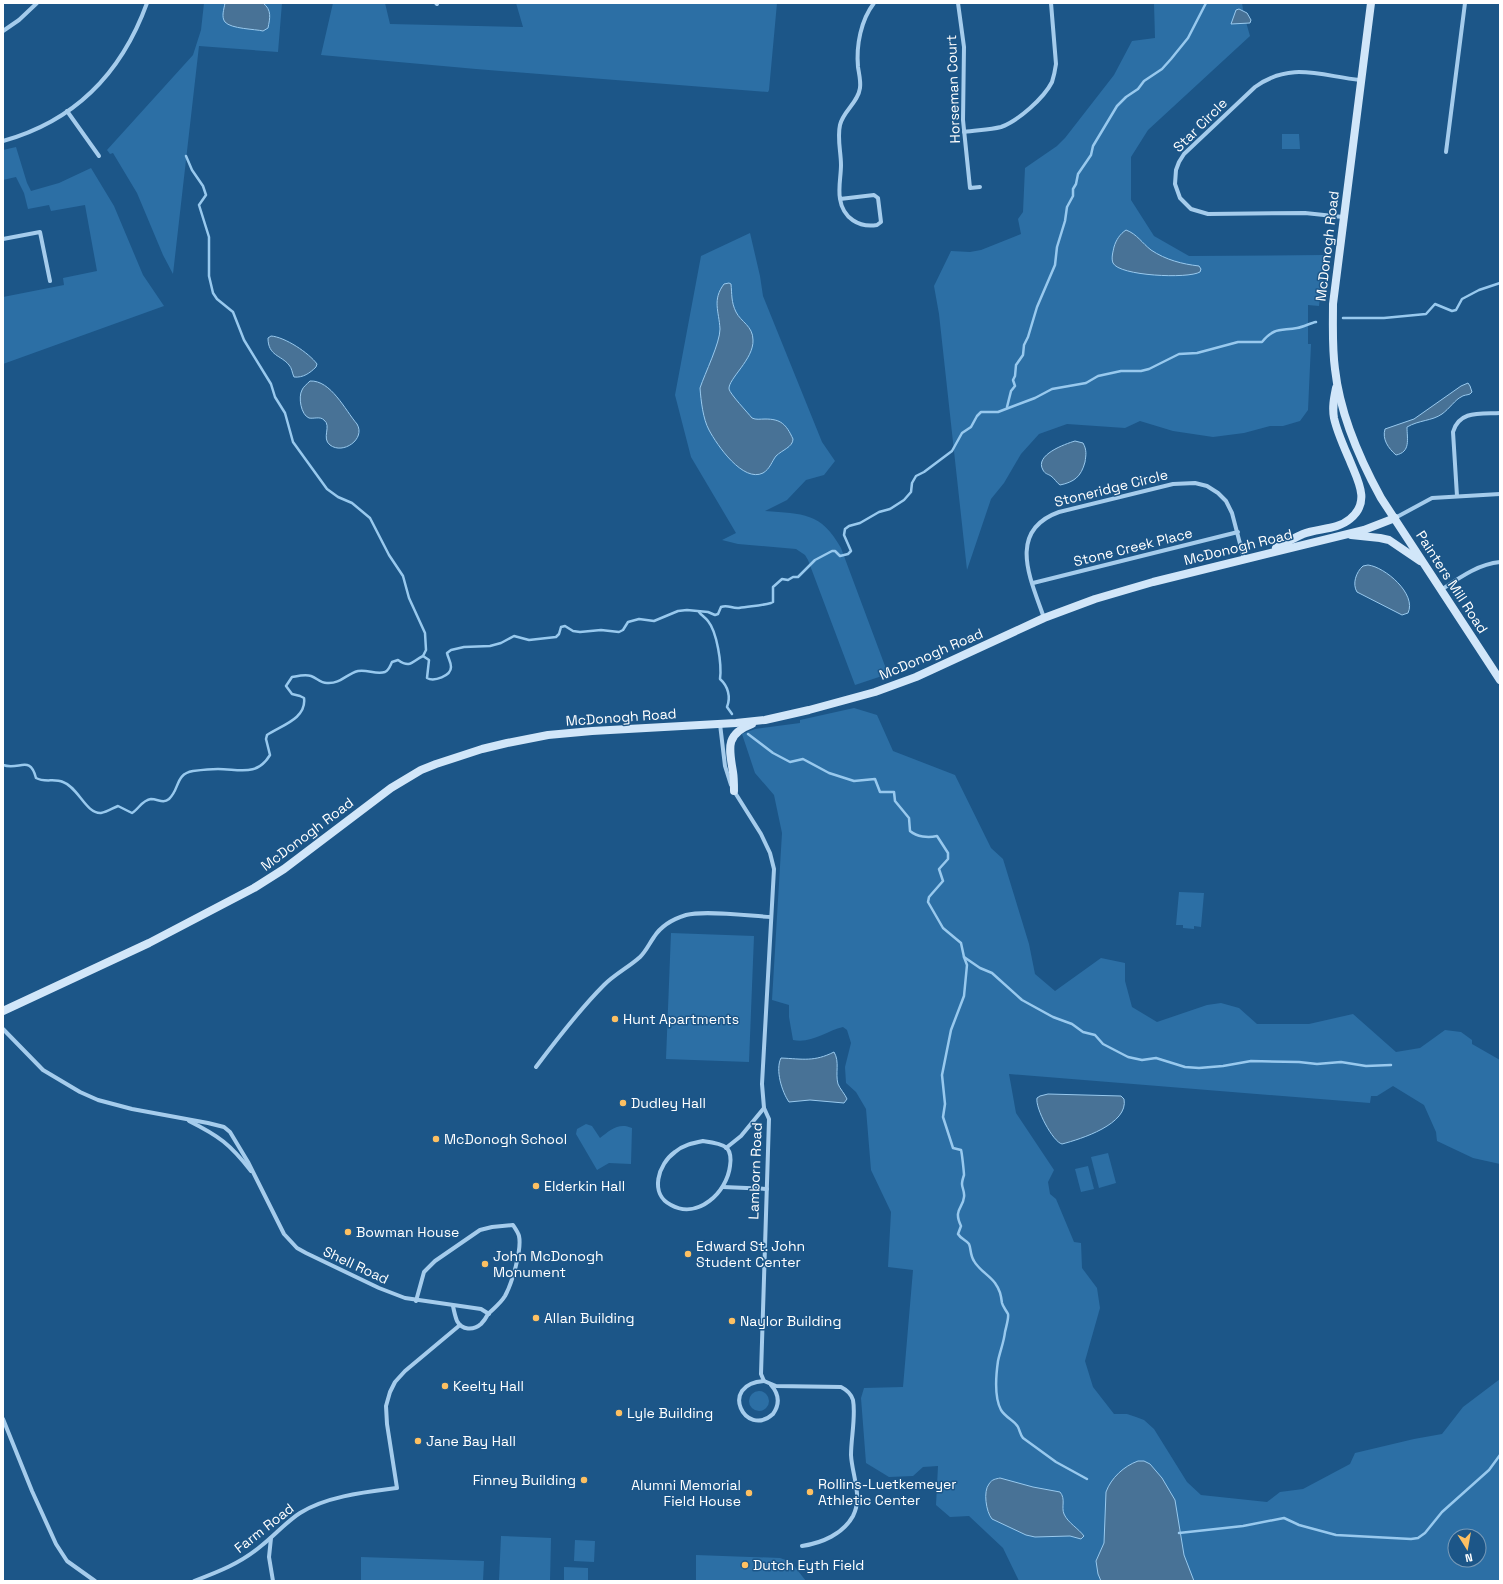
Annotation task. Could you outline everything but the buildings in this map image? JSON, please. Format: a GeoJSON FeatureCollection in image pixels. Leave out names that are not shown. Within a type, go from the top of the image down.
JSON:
{"type":"FeatureCollection","features":[{"type":"Feature","properties":{"kind":"main road","name":"McDonogh Road"},"geometry":{"type":"LineString","coordinates":[[3,1011],[149,943],[219,908],[284,869],[390,788],[421,770],[436,764],[507,742],[548,735],[765,720],[836,703],[896,685],[948,663],[1044,618],[1120,591],[1263,554],[1364,530],[1395,518],[1381,498],[1359,455],[1344,414],[1337,381],[1332,336],[1333,304],[1343,216],[1371,3]]}},
{"type":"Feature","properties":{"kind":"main road"},"geometry":{"type":"LineString","coordinates":[[1263,554],[1304,534],[1344,523],[1354,515],[1360,504],[1362,491],[1359,480],[1346,452],[1335,419],[1333,408],[1337,381]]}},
{"type":"Feature","properties":{"kind":"main road","name":"Painters Mill Road"},"geometry":{"type":"LineString","coordinates":[[1395,518],[1500,680]]}},
{"type":"Feature","properties":{"kind":"main road"},"geometry":{"type":"LineString","coordinates":[[1344,534],[1389,540],[1424,564]]}},
{"type":"Feature","properties":{"kind":"main road"},"geometry":{"type":"LineString","coordinates":[[734,791],[733,773],[729,754],[731,740],[740,729],[765,720]]}},
{"type":"Feature","properties":{"kind":"street"},"geometry":{"type":"LineString","coordinates":[[3,31],[19,20],[37,3]]}},
{"type":"Feature","properties":{"kind":"street"},"geometry":{"type":"LineString","coordinates":[[3,141],[37,128],[67,111],[84,98],[112,70],[133,37],[147,3]]}},
{"type":"Feature","properties":{"kind":"street"},"geometry":{"type":"LineString","coordinates":[[840,199],[874,195],[878,198],[881,222],[877,225],[859,225],[844,212],[840,199],[840,126],[847,110],[858,96],[860,88],[858,59],[859,41],[865,18],[874,3]]}},
{"type":"Feature","properties":{"kind":"street","name":"Horseman Court"},"geometry":{"type":"LineString","coordinates":[[958,3],[964,47],[962,106],[970,188],[980,187]]}},
{"type":"Feature","properties":{"kind":"street"},"geometry":{"type":"LineString","coordinates":[[964,132],[992,129],[1010,123],[1019,118],[1046,91],[1053,79],[1056,64],[1051,3]]}},
{"type":"Feature","properties":{"kind":"street"},"geometry":{"type":"LineString","coordinates":[[1446,152],[1465,3]]}},
{"type":"Feature","properties":{"kind":"street","name":"Star Circle"},"geometry":{"type":"LineString","coordinates":[[1343,216],[1305,213],[1216,214],[1200,212],[1191,209],[1180,198],[1175,176],[1179,162],[1184,154],[1263,81],[1282,73],[1302,72],[1360,80]]}},
{"type":"Feature","properties":{"kind":"street"},"geometry":{"type":"LineString","coordinates":[[67,111],[99,156]]}},
{"type":"Feature","properties":{"kind":"street"},"geometry":{"type":"LineString","coordinates":[[3,239],[40,232],[50,281]]}},
{"type":"Feature","properties":{"kind":"street"},"geometry":{"type":"LineString","coordinates":[[1457,496],[1453,432],[1455,425],[1467,415],[1500,413]]}},
{"type":"Feature","properties":{"kind":"street","name":"Stoneridge Circle"},"geometry":{"type":"LineString","coordinates":[[1044,618],[1032,583],[1026,550],[1032,530],[1048,516],[1173,484],[1195,482],[1207,486],[1218,493],[1226,501],[1232,513],[1238,532],[1244,559]]}},
{"type":"Feature","properties":{"kind":"street"},"geometry":{"type":"LineString","coordinates":[[1395,518],[1432,498],[1500,494]]}},
{"type":"Feature","properties":{"kind":"street","name":"Stone Creek Place"},"geometry":{"type":"LineString","coordinates":[[1032,583],[1238,532]]}},
{"type":"Feature","properties":{"kind":"street"},"geometry":{"type":"LineString","coordinates":[[1441,590],[1465,574],[1479,567],[1500,562]]}},
{"type":"Feature","properties":{"kind":"street","name":"Lamborn Road"},"geometry":{"type":"LineString","coordinates":[[720,724],[726,766],[734,791],[761,834],[770,853],[774,869],[762,1084],[764,1108],[769,1119],[760,1370],[764,1381]]}},
{"type":"Feature","properties":{"kind":"street"},"geometry":{"type":"LineString","coordinates":[[536,1067],[584,1005],[605,984],[637,960],[646,951],[662,927],[673,920],[687,915],[718,914],[771,917]]}},
{"type":"Feature","properties":{"kind":"street","name":"Shell Road"},"geometry":{"type":"LineString","coordinates":[[3,1029],[43,1070],[80,1092],[112,1105],[224,1127],[230,1132],[248,1162],[284,1234],[297,1248],[385,1291],[416,1301],[481,1309],[489,1314]]}},
{"type":"Feature","properties":{"kind":"street"},"geometry":{"type":"LineString","coordinates":[[726,1148],[741,1136],[764,1108]]}},
{"type":"Feature","properties":{"kind":"street","name":"Shell Road"},"geometry":{"type":"LineString","coordinates":[[184,1119],[214,1134],[229,1145],[255,1176]]}},
{"type":"Feature","properties":{"kind":"street"},"geometry":{"type":"LineString","coordinates":[[703,1142],[717,1144],[726,1148],[730,1153],[730,1164],[727,1180],[716,1197],[707,1203],[687,1209],[674,1207],[666,1203],[660,1194],[657,1185],[658,1174],[664,1163],[676,1151],[688,1145],[703,1142]]}},
{"type":"Feature","properties":{"kind":"street"},"geometry":{"type":"LineString","coordinates":[[723,1187],[767,1189]]}},
{"type":"Feature","properties":{"kind":"street"},"geometry":{"type":"LineString","coordinates":[[416,1301],[424,1272],[434,1261],[480,1230],[513,1225],[518,1235],[520,1244],[510,1283],[501,1301],[479,1326],[467,1329],[460,1325],[457,1321],[453,1306]]}},
{"type":"Feature","properties":{"kind":"street","name":"Farm Road"},"geometry":{"type":"LineString","coordinates":[[194,1581],[237,1563],[271,1538],[301,1512],[316,1505],[360,1493],[397,1488],[386,1406],[390,1392],[395,1382],[405,1371],[460,1325]]}},
{"type":"Feature","properties":{"kind":"street"},"geometry":{"type":"LineString","coordinates":[[764,1381],[769,1384],[774,1388],[778,1397],[778,1406],[776,1410],[770,1417],[761,1421],[747,1417],[739,1406],[741,1392],[748,1385],[764,1381]]}},
{"type":"Feature","properties":{"kind":"street"},"geometry":{"type":"LineString","coordinates":[[769,1384],[776,1386],[841,1387],[850,1393],[853,1401],[851,1455],[857,1501],[854,1515],[848,1524],[835,1535],[814,1544],[802,1546]]}},
{"type":"Feature","properties":{"kind":"street"},"geometry":{"type":"LineString","coordinates":[[3,1419],[32,1491],[56,1544],[67,1561],[95,1581]]}},
{"type":"Feature","properties":{"kind":"street"},"geometry":{"type":"LineString","coordinates":[[271,1538],[269,1557],[273,1581]]}},
{"type":"Feature","properties":{"kind":"shaded area"},"geometry":{"type":"Polygon","coordinates":[[[204,3],[282,3],[278,52],[199,46],[173,274],[163,255],[137,193],[113,153],[110,154],[107,150],[193,55],[201,30],[204,3]]]}},
{"type":"Feature","properties":{"kind":"shaded area"},"geometry":{"type":"Polygon","coordinates":[[[225,3],[263,3],[269,11],[270,18],[268,28],[263,31],[228,24],[223,18],[225,3]]]}},
{"type":"Feature","properties":{"kind":"shaded area"},"geometry":{"type":"Polygon","coordinates":[[[333,3],[385,3],[390,24],[523,27],[516,3],[777,3],[769,90],[768,92],[321,55],[333,3]]]}},
{"type":"Feature","properties":{"kind":"shaded area"},"geometry":{"type":"Polygon","coordinates":[[[1154,3],[1242,3],[1250,36],[1148,130],[1131,157],[1131,200],[1154,236],[1189,256],[1325,255],[1319,306],[1308,305],[1308,344],[1311,344],[1308,410],[1300,421],[1283,426],[1270,426],[1244,433],[1213,437],[1173,431],[1140,421],[1125,428],[1067,424],[1039,434],[1021,454],[1004,483],[991,499],[967,570],[939,314],[934,286],[951,251],[970,252],[981,250],[1021,234],[1018,219],[1023,212],[1025,168],[1057,146],[1065,138],[1114,75],[1132,41],[1155,38],[1154,3]]]}},
{"type":"Feature","properties":{"kind":"shaded area"},"geometry":{"type":"Polygon","coordinates":[[[1239,9],[1247,13],[1251,20],[1250,23],[1231,24],[1236,10],[1239,9]]]}},
{"type":"Feature","properties":{"kind":"shaded area"},"geometry":{"type":"Polygon","coordinates":[[[1282,134],[1299,134],[1300,149],[1282,149],[1282,134]]]}},
{"type":"Feature","properties":{"kind":"shaded area"},"geometry":{"type":"Polygon","coordinates":[[[16,147],[27,183],[31,191],[59,183],[91,168],[114,206],[143,275],[164,306],[3,364],[3,297],[64,285],[63,278],[97,271],[85,205],[51,211],[49,205],[28,209],[24,193],[16,177],[3,180],[3,150],[16,147]]]}},
{"type":"Feature","properties":{"kind":"shaded area"},"geometry":{"type":"Polygon","coordinates":[[[1126,230],[1136,236],[1151,250],[1174,261],[1199,266],[1201,269],[1200,272],[1169,276],[1127,271],[1118,267],[1112,261],[1113,251],[1117,240],[1126,230]]]}},
{"type":"Feature","properties":{"kind":"shaded area"},"geometry":{"type":"Polygon","coordinates":[[[750,233],[763,296],[822,442],[835,461],[824,475],[806,480],[787,500],[765,511],[790,513],[810,517],[826,527],[834,536],[841,548],[888,674],[855,685],[805,555],[796,549],[738,544],[722,540],[736,533],[691,457],[675,395],[701,256],[750,233]]]}},
{"type":"Feature","properties":{"kind":"shaded area"},"geometry":{"type":"Polygon","coordinates":[[[724,284],[731,284],[734,308],[738,316],[751,331],[753,340],[750,354],[732,380],[729,389],[752,418],[779,421],[785,426],[793,439],[793,442],[776,456],[763,473],[755,475],[747,473],[739,468],[724,453],[707,426],[702,404],[700,388],[715,350],[720,329],[717,306],[718,295],[724,284]]]}},
{"type":"Feature","properties":{"kind":"shaded area"},"geometry":{"type":"Polygon","coordinates":[[[271,336],[290,342],[313,360],[317,364],[316,367],[306,375],[294,377],[289,365],[270,348],[268,338],[271,336]]]}},
{"type":"Feature","properties":{"kind":"shaded area"},"geometry":{"type":"Polygon","coordinates":[[[310,381],[325,385],[331,390],[357,424],[359,430],[358,435],[352,444],[341,448],[335,448],[330,445],[326,439],[327,425],[324,420],[321,418],[309,418],[302,410],[300,397],[301,393],[303,388],[310,381]]]}},
{"type":"Feature","properties":{"kind":"shaded area"},"geometry":{"type":"Polygon","coordinates":[[[1468,383],[1472,392],[1470,394],[1459,398],[1445,412],[1438,416],[1407,427],[1407,444],[1404,451],[1396,455],[1390,449],[1384,436],[1385,429],[1414,419],[1461,386],[1468,383]]]}},
{"type":"Feature","properties":{"kind":"shaded area"},"geometry":{"type":"Polygon","coordinates":[[[1075,441],[1083,443],[1086,452],[1085,462],[1081,472],[1076,478],[1060,485],[1043,470],[1041,465],[1043,460],[1052,451],[1075,441]]]}},
{"type":"Feature","properties":{"kind":"shaded area"},"geometry":{"type":"Polygon","coordinates":[[[1368,565],[1383,571],[1404,590],[1410,606],[1408,613],[1402,615],[1357,592],[1355,582],[1357,575],[1363,566],[1368,565]]]}},
{"type":"Feature","properties":{"kind":"shaded area"},"geometry":{"type":"Polygon","coordinates":[[[854,708],[877,715],[893,751],[955,775],[991,848],[1003,859],[1029,944],[1035,974],[1055,991],[1101,958],[1125,963],[1125,981],[1132,1007],[1157,1022],[1207,1005],[1221,1003],[1239,1008],[1257,1024],[1309,1024],[1353,1014],[1396,1052],[1420,1048],[1445,1030],[1461,1032],[1472,1040],[1472,1044],[1500,1060],[1500,1164],[1473,1158],[1437,1141],[1436,1132],[1424,1105],[1393,1086],[1377,1096],[1371,1096],[1370,1103],[1009,1074],[1016,1113],[1054,1170],[1048,1182],[1050,1194],[1056,1199],[1074,1242],[1081,1243],[1082,1268],[1097,1288],[1100,1308],[1085,1361],[1093,1387],[1114,1414],[1127,1414],[1144,1420],[1154,1429],[1187,1482],[1201,1495],[1267,1502],[1280,1492],[1303,1489],[1350,1464],[1355,1453],[1442,1434],[1463,1407],[1500,1379],[1500,1581],[1019,1581],[1003,1548],[969,1516],[950,1517],[936,1505],[938,1466],[923,1467],[913,1476],[889,1477],[866,1463],[861,1398],[864,1388],[903,1387],[913,1270],[888,1267],[891,1212],[871,1170],[866,1109],[856,1092],[846,1083],[845,1067],[851,1043],[847,1030],[843,1027],[812,1039],[800,1041],[793,1040],[789,1017],[789,1005],[772,1000],[782,833],[774,795],[755,773],[742,734],[755,729],[800,723],[800,720],[854,708]]]}},
{"type":"Feature","properties":{"kind":"shaded area"},"geometry":{"type":"Polygon","coordinates":[[[1179,892],[1204,893],[1201,927],[1194,926],[1194,929],[1183,928],[1183,925],[1176,925],[1179,892]]]}},
{"type":"Feature","properties":{"kind":"shaded area"},"geometry":{"type":"Polygon","coordinates":[[[671,933],[754,936],[749,1062],[666,1059],[671,933]]]}},
{"type":"Feature","properties":{"kind":"shaded area"},"geometry":{"type":"Polygon","coordinates":[[[834,1052],[837,1060],[838,1084],[847,1099],[844,1103],[810,1100],[789,1102],[780,1081],[779,1063],[781,1058],[814,1059],[834,1052]]]}},
{"type":"Feature","properties":{"kind":"shaded area"},"geometry":{"type":"Polygon","coordinates":[[[1048,1094],[1121,1096],[1124,1099],[1124,1108],[1112,1123],[1102,1129],[1062,1144],[1058,1142],[1045,1124],[1037,1103],[1037,1098],[1048,1094]]]}},
{"type":"Feature","properties":{"kind":"shaded area"},"geometry":{"type":"Polygon","coordinates":[[[586,1124],[592,1126],[600,1138],[619,1126],[627,1126],[632,1128],[631,1164],[609,1163],[597,1170],[576,1134],[577,1129],[586,1124]]]}},
{"type":"Feature","properties":{"kind":"shaded area"},"geometry":{"type":"Polygon","coordinates":[[[1108,1153],[1116,1183],[1099,1188],[1091,1157],[1108,1153]]]}},
{"type":"Feature","properties":{"kind":"shaded area"},"geometry":{"type":"Polygon","coordinates":[[[1088,1166],[1094,1189],[1081,1192],[1075,1169],[1088,1166]]]}},
{"type":"Feature","properties":{"kind":"shaded area"},"geometry":{"type":"Polygon","coordinates":[[[759,1391],[766,1394],[769,1401],[766,1408],[759,1411],[752,1408],[749,1401],[752,1394],[759,1391]]]}},
{"type":"Feature","properties":{"kind":"shaded area"},"geometry":{"type":"Polygon","coordinates":[[[1138,1461],[1144,1461],[1150,1464],[1162,1478],[1175,1500],[1184,1555],[1194,1581],[1101,1581],[1098,1574],[1096,1561],[1104,1543],[1106,1492],[1111,1482],[1119,1473],[1138,1461]]]}},
{"type":"Feature","properties":{"kind":"shaded area"},"geometry":{"type":"Polygon","coordinates":[[[1000,1478],[1033,1487],[1060,1492],[1063,1497],[1064,1514],[1084,1536],[1081,1539],[1070,1536],[1035,1537],[1026,1535],[992,1519],[988,1512],[986,1491],[991,1481],[1000,1478]]]}},
{"type":"Feature","properties":{"kind":"shaded area"},"geometry":{"type":"Polygon","coordinates":[[[501,1536],[551,1538],[550,1581],[499,1581],[501,1536]]]}},
{"type":"Feature","properties":{"kind":"shaded area"},"geometry":{"type":"Polygon","coordinates":[[[575,1540],[595,1541],[594,1562],[574,1561],[575,1540]]]}},
{"type":"Feature","properties":{"kind":"shaded area","name":"Dutch Eyth Field"},"geometry":{"type":"Polygon","coordinates":[[[696,1555],[780,1558],[791,1562],[806,1581],[696,1581],[696,1555]]]}},
{"type":"Feature","properties":{"kind":"shaded area"},"geometry":{"type":"Polygon","coordinates":[[[361,1557],[484,1561],[483,1581],[361,1581],[361,1557]]]}},
{"type":"Feature","properties":{"kind":"shaded area"},"geometry":{"type":"Polygon","coordinates":[[[564,1567],[588,1568],[588,1580],[564,1580],[564,1567]]]}},
{"type":"Feature","properties":{"kind":"waterway"},"geometry":{"type":"LineString","coordinates":[[1007,407],[1011,391],[1015,386],[1013,380],[1016,365],[1023,355],[1024,345],[1037,307],[1055,265],[1057,247],[1065,221],[1067,207],[1073,196],[1073,189],[1076,184],[1078,174],[1091,155],[1093,146],[1117,106],[1126,97],[1138,89],[1144,81],[1162,69],[1171,59],[1188,38],[1206,3]]}},
{"type":"Feature","properties":{"kind":"waterway"},"geometry":{"type":"LineString","coordinates":[[186,156],[192,170],[203,186],[206,195],[199,205],[209,237],[209,276],[213,293],[217,299],[233,312],[244,340],[271,384],[275,397],[285,413],[293,442],[327,489],[338,497],[352,503],[370,518],[389,555],[403,576],[409,598],[425,633],[426,650],[423,656]]}},
{"type":"Feature","properties":{"kind":"waterway"},"geometry":{"type":"LineString","coordinates":[[1343,318],[1384,318],[1426,314],[1435,304],[1452,311],[1456,310],[1462,299],[1479,290],[1500,283]]}},
{"type":"Feature","properties":{"kind":"waterway"},"geometry":{"type":"LineString","coordinates":[[3,765],[27,765],[34,771],[36,778],[63,782],[73,789],[86,805],[96,812],[101,813],[118,806],[132,813],[148,800],[154,799],[163,801],[169,799],[175,791],[180,779],[187,773],[215,769],[247,770],[253,769],[265,762],[270,755],[266,739],[267,735],[297,717],[304,705],[304,698],[292,694],[286,686],[292,677],[309,675],[322,682],[332,683],[358,671],[382,673],[388,669],[392,662],[398,660],[402,663],[409,664],[423,656],[429,660],[427,678],[438,679],[450,670],[451,665],[447,653],[451,650],[464,647],[490,646],[501,643],[514,636],[529,640],[556,637],[559,634],[561,627],[565,626],[573,631],[580,632],[601,630],[619,632],[623,630],[628,622],[639,619],[654,621],[678,611],[687,610],[708,612],[715,615],[718,614],[723,606],[739,608],[771,603],[773,602],[773,587],[782,579],[788,580],[793,577],[798,577],[815,560],[832,551],[835,551],[840,556],[848,554],[851,551],[844,535],[845,529],[849,526],[860,523],[879,512],[890,509],[904,500],[911,492],[912,483],[916,476],[924,472],[952,451],[962,433],[971,427],[981,412],[998,412],[1035,398],[1052,389],[1086,383],[1098,376],[1121,371],[1141,371],[1149,369],[1179,354],[1197,353],[1238,342],[1262,342],[1266,337],[1274,332],[1316,322]]}},
{"type":"Feature","properties":{"kind":"waterway"},"geometry":{"type":"LineString","coordinates":[[699,612],[708,621],[714,633],[719,657],[720,679],[727,688],[729,696],[727,707],[732,714]]}},
{"type":"Feature","properties":{"kind":"waterway"},"geometry":{"type":"LineString","coordinates":[[748,734],[773,753],[790,762],[803,759],[829,773],[854,781],[875,779],[880,792],[894,792],[895,801],[909,818],[910,831],[916,835],[930,837],[937,836],[948,853],[948,859],[939,869],[943,881],[929,897],[928,902],[943,928],[961,943],[967,965],[964,996],[951,1030],[942,1075],[945,1104],[943,1117],[953,1148],[961,1150],[964,1175],[962,1181],[964,1195],[958,1213],[961,1226],[958,1234],[969,1244],[976,1264],[993,1280],[997,1286],[1002,1304],[1008,1314],[1004,1339],[998,1361],[996,1386],[997,1399],[1001,1410],[1018,1427],[1023,1438],[1056,1462],[1087,1479]]}},
{"type":"Feature","properties":{"kind":"waterway"},"geometry":{"type":"LineString","coordinates":[[964,957],[980,968],[992,973],[1022,1000],[1053,1017],[1072,1024],[1083,1032],[1095,1035],[1103,1044],[1128,1057],[1142,1060],[1156,1058],[1185,1067],[1199,1068],[1223,1066],[1251,1061],[1317,1064],[1341,1062],[1366,1066],[1391,1065]]}},
{"type":"Feature","properties":{"kind":"waterway"},"geometry":{"type":"LineString","coordinates":[[1179,1533],[1243,1526],[1284,1518],[1299,1525],[1336,1535],[1411,1539],[1418,1538],[1425,1533],[1442,1512],[1489,1470],[1500,1455]]}},
{"type":"Feature","properties":{"kind":"place","name":"Hunt Apartments"},"geometry":{"type":"Point","coordinates":[615,1019]}},
{"type":"Feature","properties":{"kind":"place","name":"Dudley Hall"},"geometry":{"type":"Point","coordinates":[623,1103]}},
{"type":"Feature","properties":{"kind":"place","name":"McDonogh School"},"geometry":{"type":"Point","coordinates":[436,1139]}},
{"type":"Feature","properties":{"kind":"place","name":"Elderkin Hall"},"geometry":{"type":"Point","coordinates":[536,1186]}},
{"type":"Feature","properties":{"kind":"place","name":"Bowman House"},"geometry":{"type":"Point","coordinates":[348,1232]}},
{"type":"Feature","properties":{"kind":"place","name":"Edward St. John Student Center"},"geometry":{"type":"Point","coordinates":[688,1254]}},
{"type":"Feature","properties":{"kind":"place","name":"John McDonogh Monument"},"geometry":{"type":"Point","coordinates":[485,1264]}},
{"type":"Feature","properties":{"kind":"place","name":"Allan Building"},"geometry":{"type":"Point","coordinates":[536,1318]}},
{"type":"Feature","properties":{"kind":"place","name":"Naylor Building"},"geometry":{"type":"Point","coordinates":[732,1321]}},
{"type":"Feature","properties":{"kind":"place","name":"Keelty Hall"},"geometry":{"type":"Point","coordinates":[445,1386]}},
{"type":"Feature","properties":{"kind":"place","name":"Lyle Building"},"geometry":{"type":"Point","coordinates":[619,1413]}},
{"type":"Feature","properties":{"kind":"place","name":"Jane Bay Hall"},"geometry":{"type":"Point","coordinates":[418,1441]}},
{"type":"Feature","properties":{"kind":"place","name":"Finney Building"},"geometry":{"type":"Point","coordinates":[584,1480]}},
{"type":"Feature","properties":{"kind":"place","name":"Rollins-Luetkemeyer Athletic Center"},"geometry":{"type":"Point","coordinates":[810,1492]}},
{"type":"Feature","properties":{"kind":"place","name":"Alumni Memorial Field House"},"geometry":{"type":"Point","coordinates":[749,1493]}},
{"type":"Feature","properties":{"kind":"place","name":"Dutch Eyth Field"},"geometry":{"type":"Point","coordinates":[745,1565]}}]}
